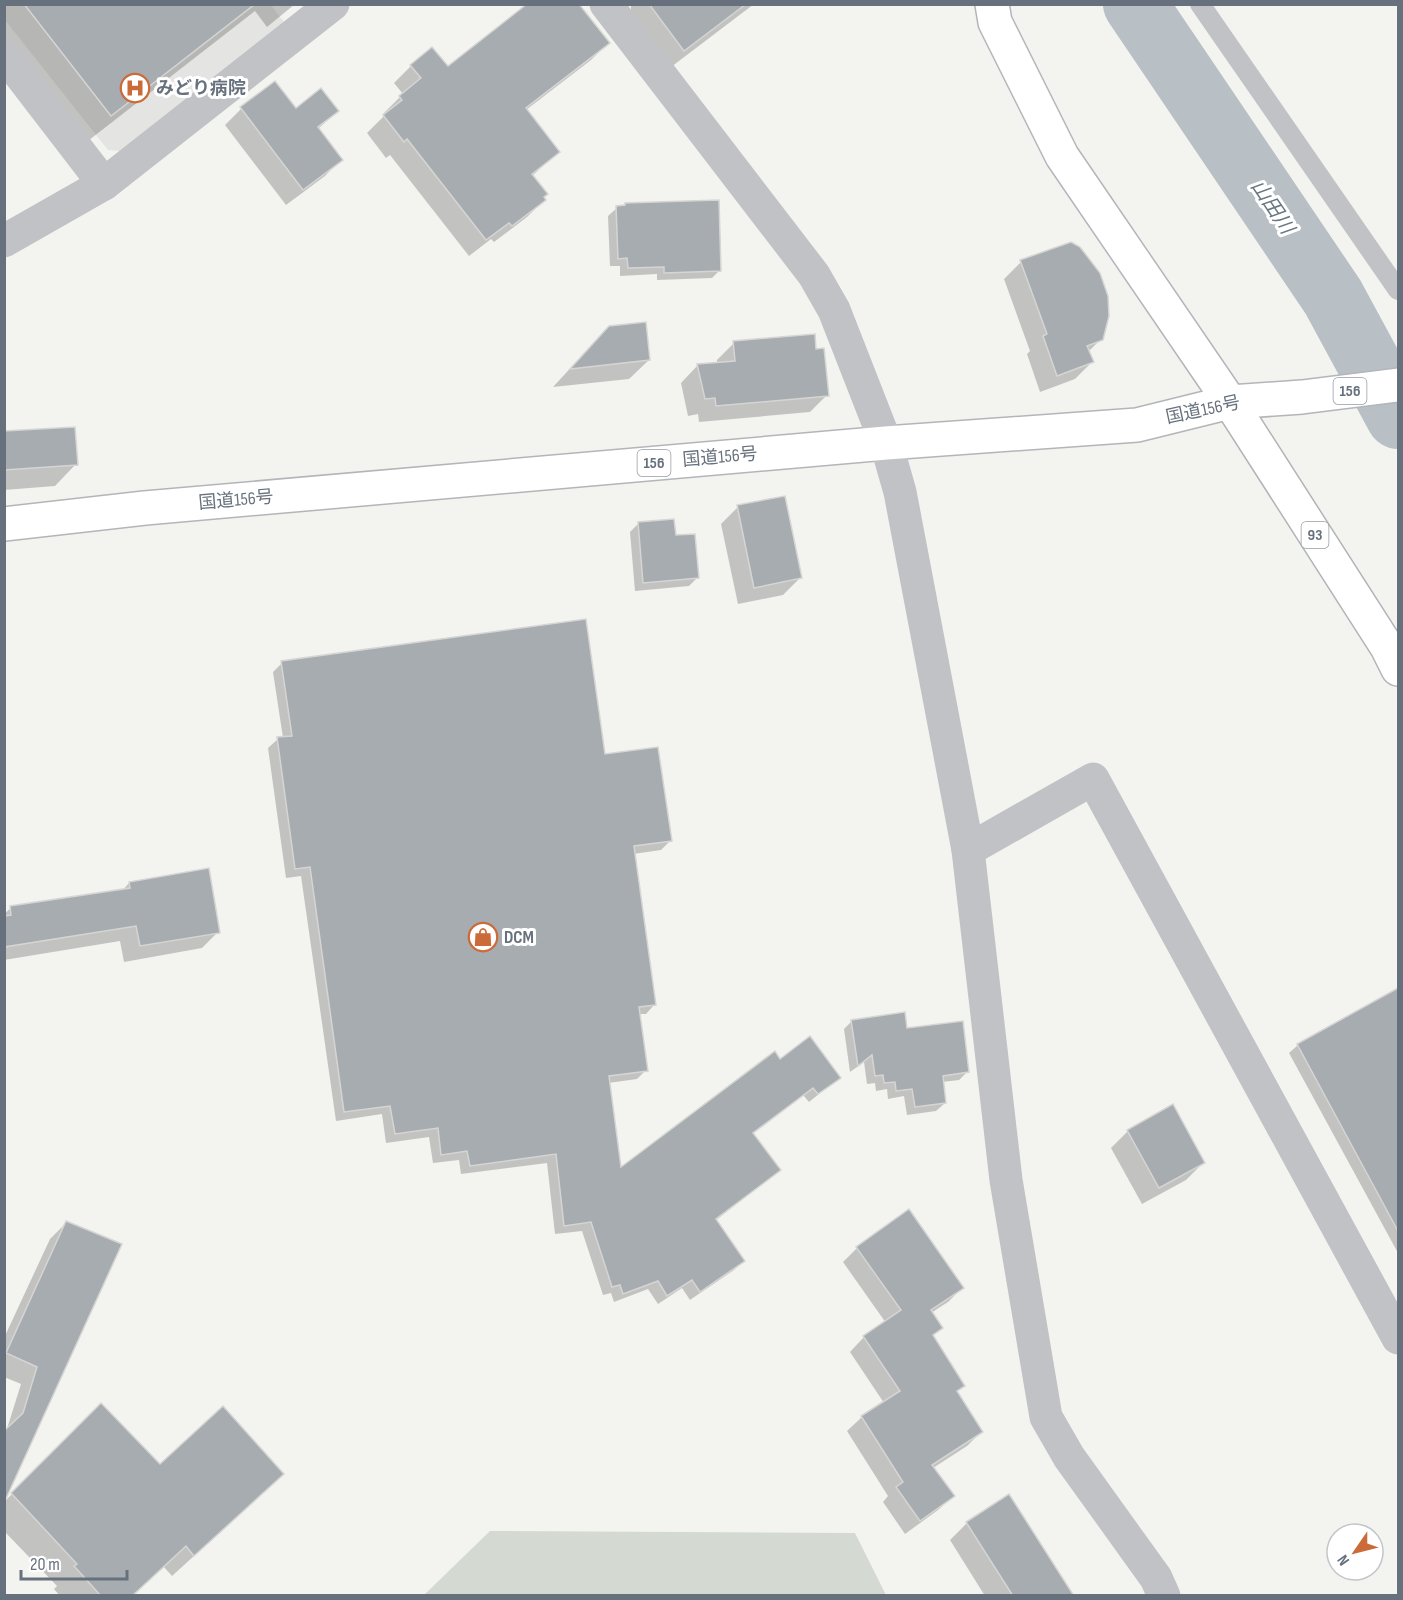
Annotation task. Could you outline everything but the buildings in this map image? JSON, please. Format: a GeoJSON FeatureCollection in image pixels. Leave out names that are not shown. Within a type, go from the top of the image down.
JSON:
{"type":"FeatureCollection","features":[{"type":"Feature","properties":{"kind":"main road"},"geometry":{"type":"LineString","coordinates":[[992,4],[995,22],[1062,156],[1230,402]]}},
{"type":"Feature","properties":{"kind":"main road","name":"国道156号"},"geometry":{"type":"LineString","coordinates":[[4,524],[146,508],[886,442],[1137,425],[1230,402],[1302,397],[1398,386]]}},
{"type":"Feature","properties":{"kind":"main road","name":"93"},"geometry":{"type":"LineString","coordinates":[[1230,402],[1398,669]]}},
{"type":"Feature","properties":{"kind":"street"},"geometry":{"type":"LineString","coordinates":[[4,241],[104,184],[333,4]]}},
{"type":"Feature","properties":{"kind":"street"},"geometry":{"type":"LineString","coordinates":[[606,4],[814,275],[834,310],[886,442],[900,492],[968,850],[1006,1180],[1046,1417],[1070,1457],[1156,1578],[1164,1596]]}},
{"type":"Feature","properties":{"kind":"street"},"geometry":{"type":"LineString","coordinates":[[4,54],[104,184]]}},
{"type":"Feature","properties":{"kind":"street"},"geometry":{"type":"LineString","coordinates":[[968,850],[1093,779],[1398,1338]]}},
{"type":"Feature","properties":{"kind":"lane"},"geometry":{"type":"LineString","coordinates":[[1200,4],[1398,290]]}},
{"type":"Feature","properties":{"kind":"shaded area","name":"みどり病院"},"geometry":{"type":"Polygon","coordinates":[[[270,4],[288,27],[132,152],[108,150],[5,20],[5,5],[270,4]]]}},
{"type":"Feature","properties":{"kind":"shaded area"},"geometry":{"type":"Polygon","coordinates":[[[490,1531],[855,1533],[886,1595],[424,1595],[490,1531]]]}},
{"type":"Feature","properties":{"kind":"waterway","name":"山田川"},"geometry":{"type":"LineString","coordinates":[[1135,4],[1333,297],[1398,417]]}},
{"type":"Feature","properties":{"kind":"place","name":"みどり病院"},"geometry":{"type":"Point","coordinates":[135,88]}},
{"type":"Feature","properties":{"kind":"place","name":"DCM"},"geometry":{"type":"Point","coordinates":[483,937]}}]}
